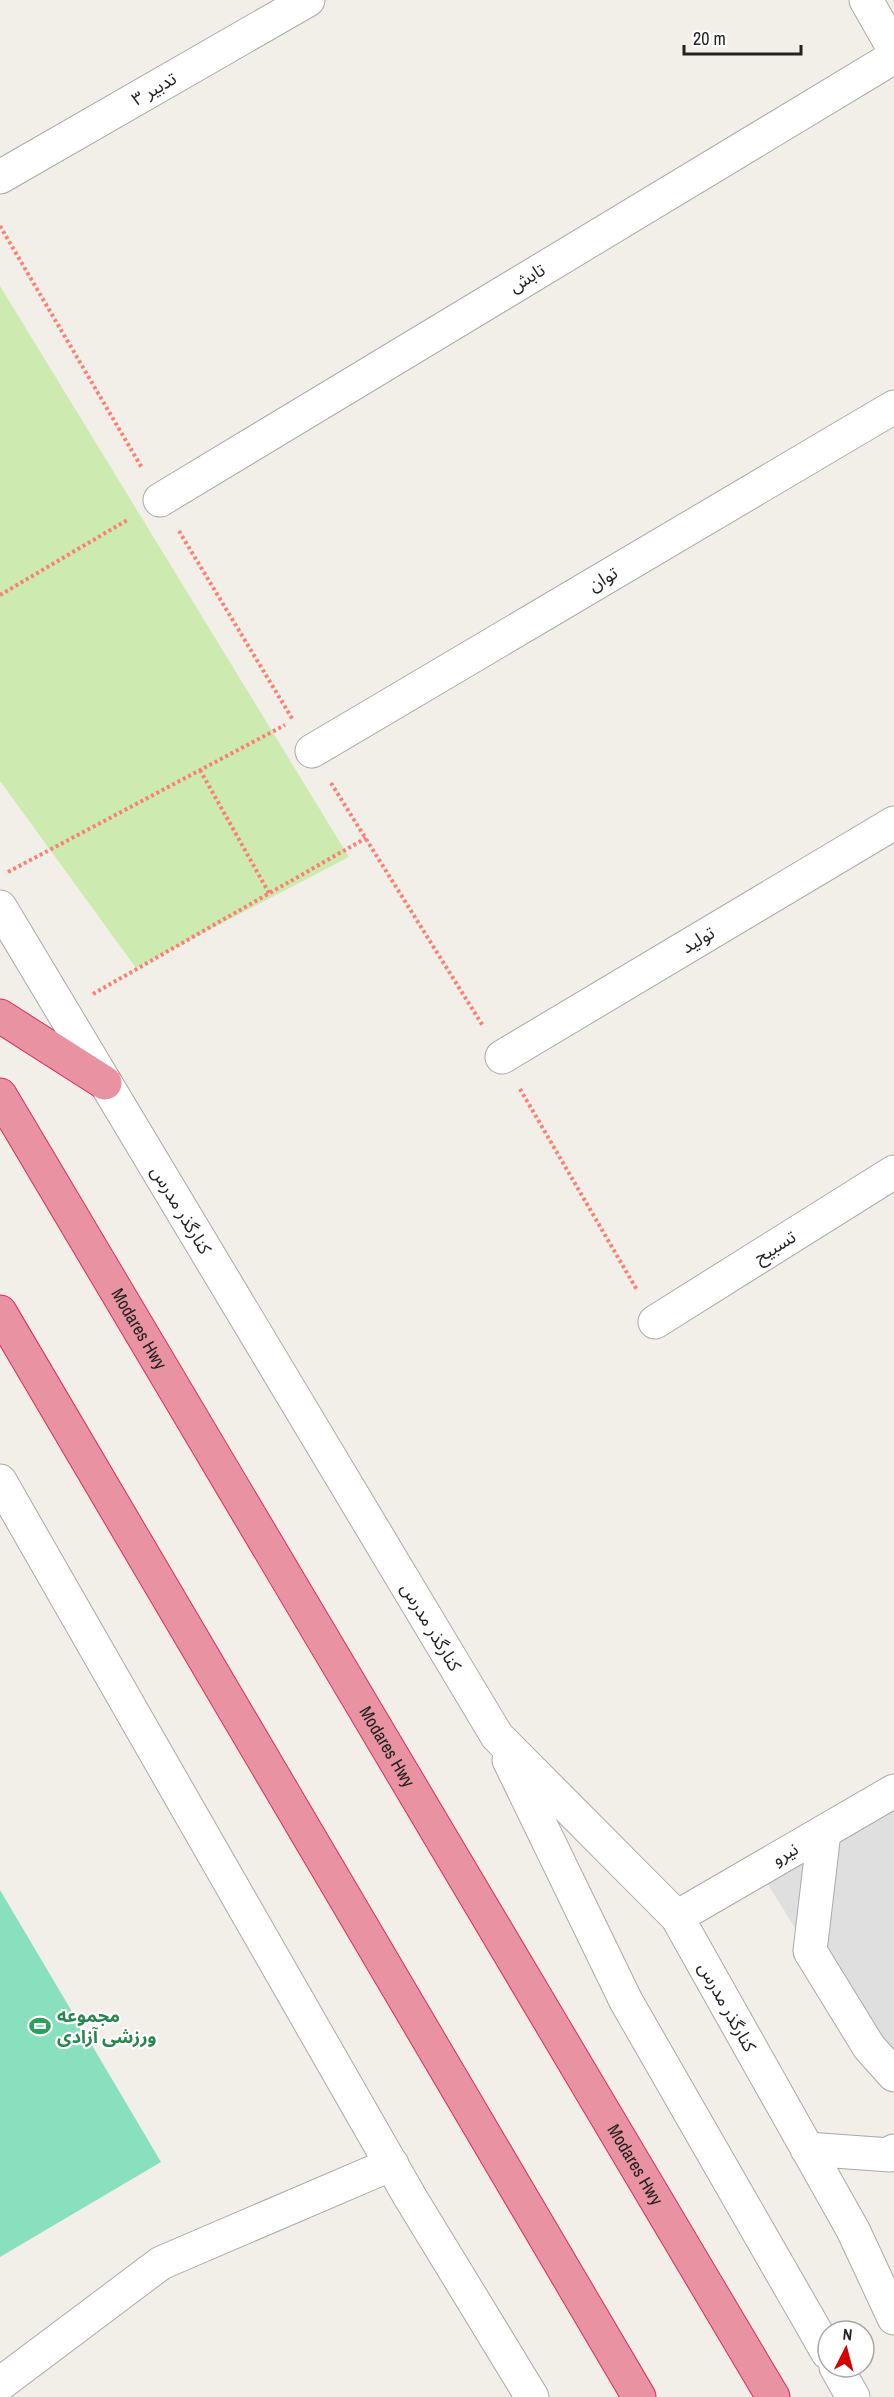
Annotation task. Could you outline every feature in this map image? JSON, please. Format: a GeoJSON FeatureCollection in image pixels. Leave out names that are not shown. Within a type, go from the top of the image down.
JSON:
{"type":"FeatureCollection","features":[{"type":"Feature","properties":{"kind":"highway"},"geometry":{"type":"LineString","coordinates":[[0,1016],[105,1083]]}},
{"type":"Feature","properties":{"kind":"highway","name":"Modares Hwy"},"geometry":{"type":"LineString","coordinates":[[0,1095],[773,2397]]}},
{"type":"Feature","properties":{"kind":"highway"},"geometry":{"type":"LineString","coordinates":[[0,1312],[639,2397]]}},
{"type":"Feature","properties":{"kind":"highway"},"geometry":{"type":"LineString","coordinates":[[0,1351],[78,1444]]}},
{"type":"Feature","properties":{"kind":"street","name":"تدبیر ۳"},"geometry":{"type":"LineString","coordinates":[[0,177],[308,0]]}},
{"type":"Feature","properties":{"kind":"street"},"geometry":{"type":"LineString","coordinates":[[866,0],[894,49]]}},
{"type":"Feature","properties":{"kind":"street","name":"تابش"},"geometry":{"type":"LineString","coordinates":[[160,500],[894,57]]}},
{"type":"Feature","properties":{"kind":"street","name":"توان"},"geometry":{"type":"LineString","coordinates":[[312,751],[894,407]]}},
{"type":"Feature","properties":{"kind":"street","name":"تولید"},"geometry":{"type":"LineString","coordinates":[[502,1057],[894,823]]}},
{"type":"Feature","properties":{"kind":"street","name":"کنارگذر مدرس"},"geometry":{"type":"LineString","coordinates":[[0,907],[497,1736],[677,1917],[853,2230],[893,2310]]}},
{"type":"Feature","properties":{"kind":"street","name":"تسبیح"},"geometry":{"type":"LineString","coordinates":[[656,1322],[894,1172]]}},
{"type":"Feature","properties":{"kind":"street"},"geometry":{"type":"LineString","coordinates":[[0,1481],[392,2164],[532,2397]]}},
{"type":"Feature","properties":{"kind":"street"},"geometry":{"type":"LineString","coordinates":[[497,1736],[626,2001],[816,2332]]}},
{"type":"Feature","properties":{"kind":"street","name":"نیرو"},"geometry":{"type":"LineString","coordinates":[[677,1917],[894,1791]]}},
{"type":"Feature","properties":{"kind":"street"},"geometry":{"type":"LineString","coordinates":[[824,1832],[810,1951],[869,2047],[894,2075]]}},
{"type":"Feature","properties":{"kind":"street"},"geometry":{"type":"LineString","coordinates":[[807,2149],[890,2155],[894,2151]]}},
{"type":"Feature","properties":{"kind":"street"},"geometry":{"type":"LineString","coordinates":[[0,2384],[161,2264],[392,2164]]}},
{"type":"Feature","properties":{"kind":"street"},"geometry":{"type":"LineString","coordinates":[[843,2379],[853,2397]]}},
{"type":"Feature","properties":{"kind":"path"},"geometry":{"type":"LineString","coordinates":[[0,595],[160,500]]}},
{"type":"Feature","properties":{"kind":"path"},"geometry":{"type":"LineString","coordinates":[[0,876],[294,720]]}},
{"type":"Feature","properties":{"kind":"path"},"geometry":{"type":"LineString","coordinates":[[200,770],[269,893]]}},
{"type":"Feature","properties":{"kind":"path"},"geometry":{"type":"LineString","coordinates":[[62,1012],[366,838]]}},
{"type":"Feature","properties":{"kind":"shaded area"},"geometry":{"type":"Polygon","coordinates":[[[894,1796],[894,2088],[759,1870],[894,1796]]]}},
{"type":"Feature","properties":{"kind":"green space"},"geometry":{"type":"Polygon","coordinates":[[[0,286],[349,857],[136,968],[0,781],[0,286]]]}},
{"type":"Feature","properties":{"kind":"green space","name":"مجموعه ورزشی آزادی"},"geometry":{"type":"Polygon","coordinates":[[[0,1890],[161,2162],[0,2257],[0,1890]]]}},
{"type":"Feature","properties":{"kind":"place","name":"مجموعه ورزشی آزادی"},"geometry":{"type":"Point","coordinates":[40,2026]}}]}
